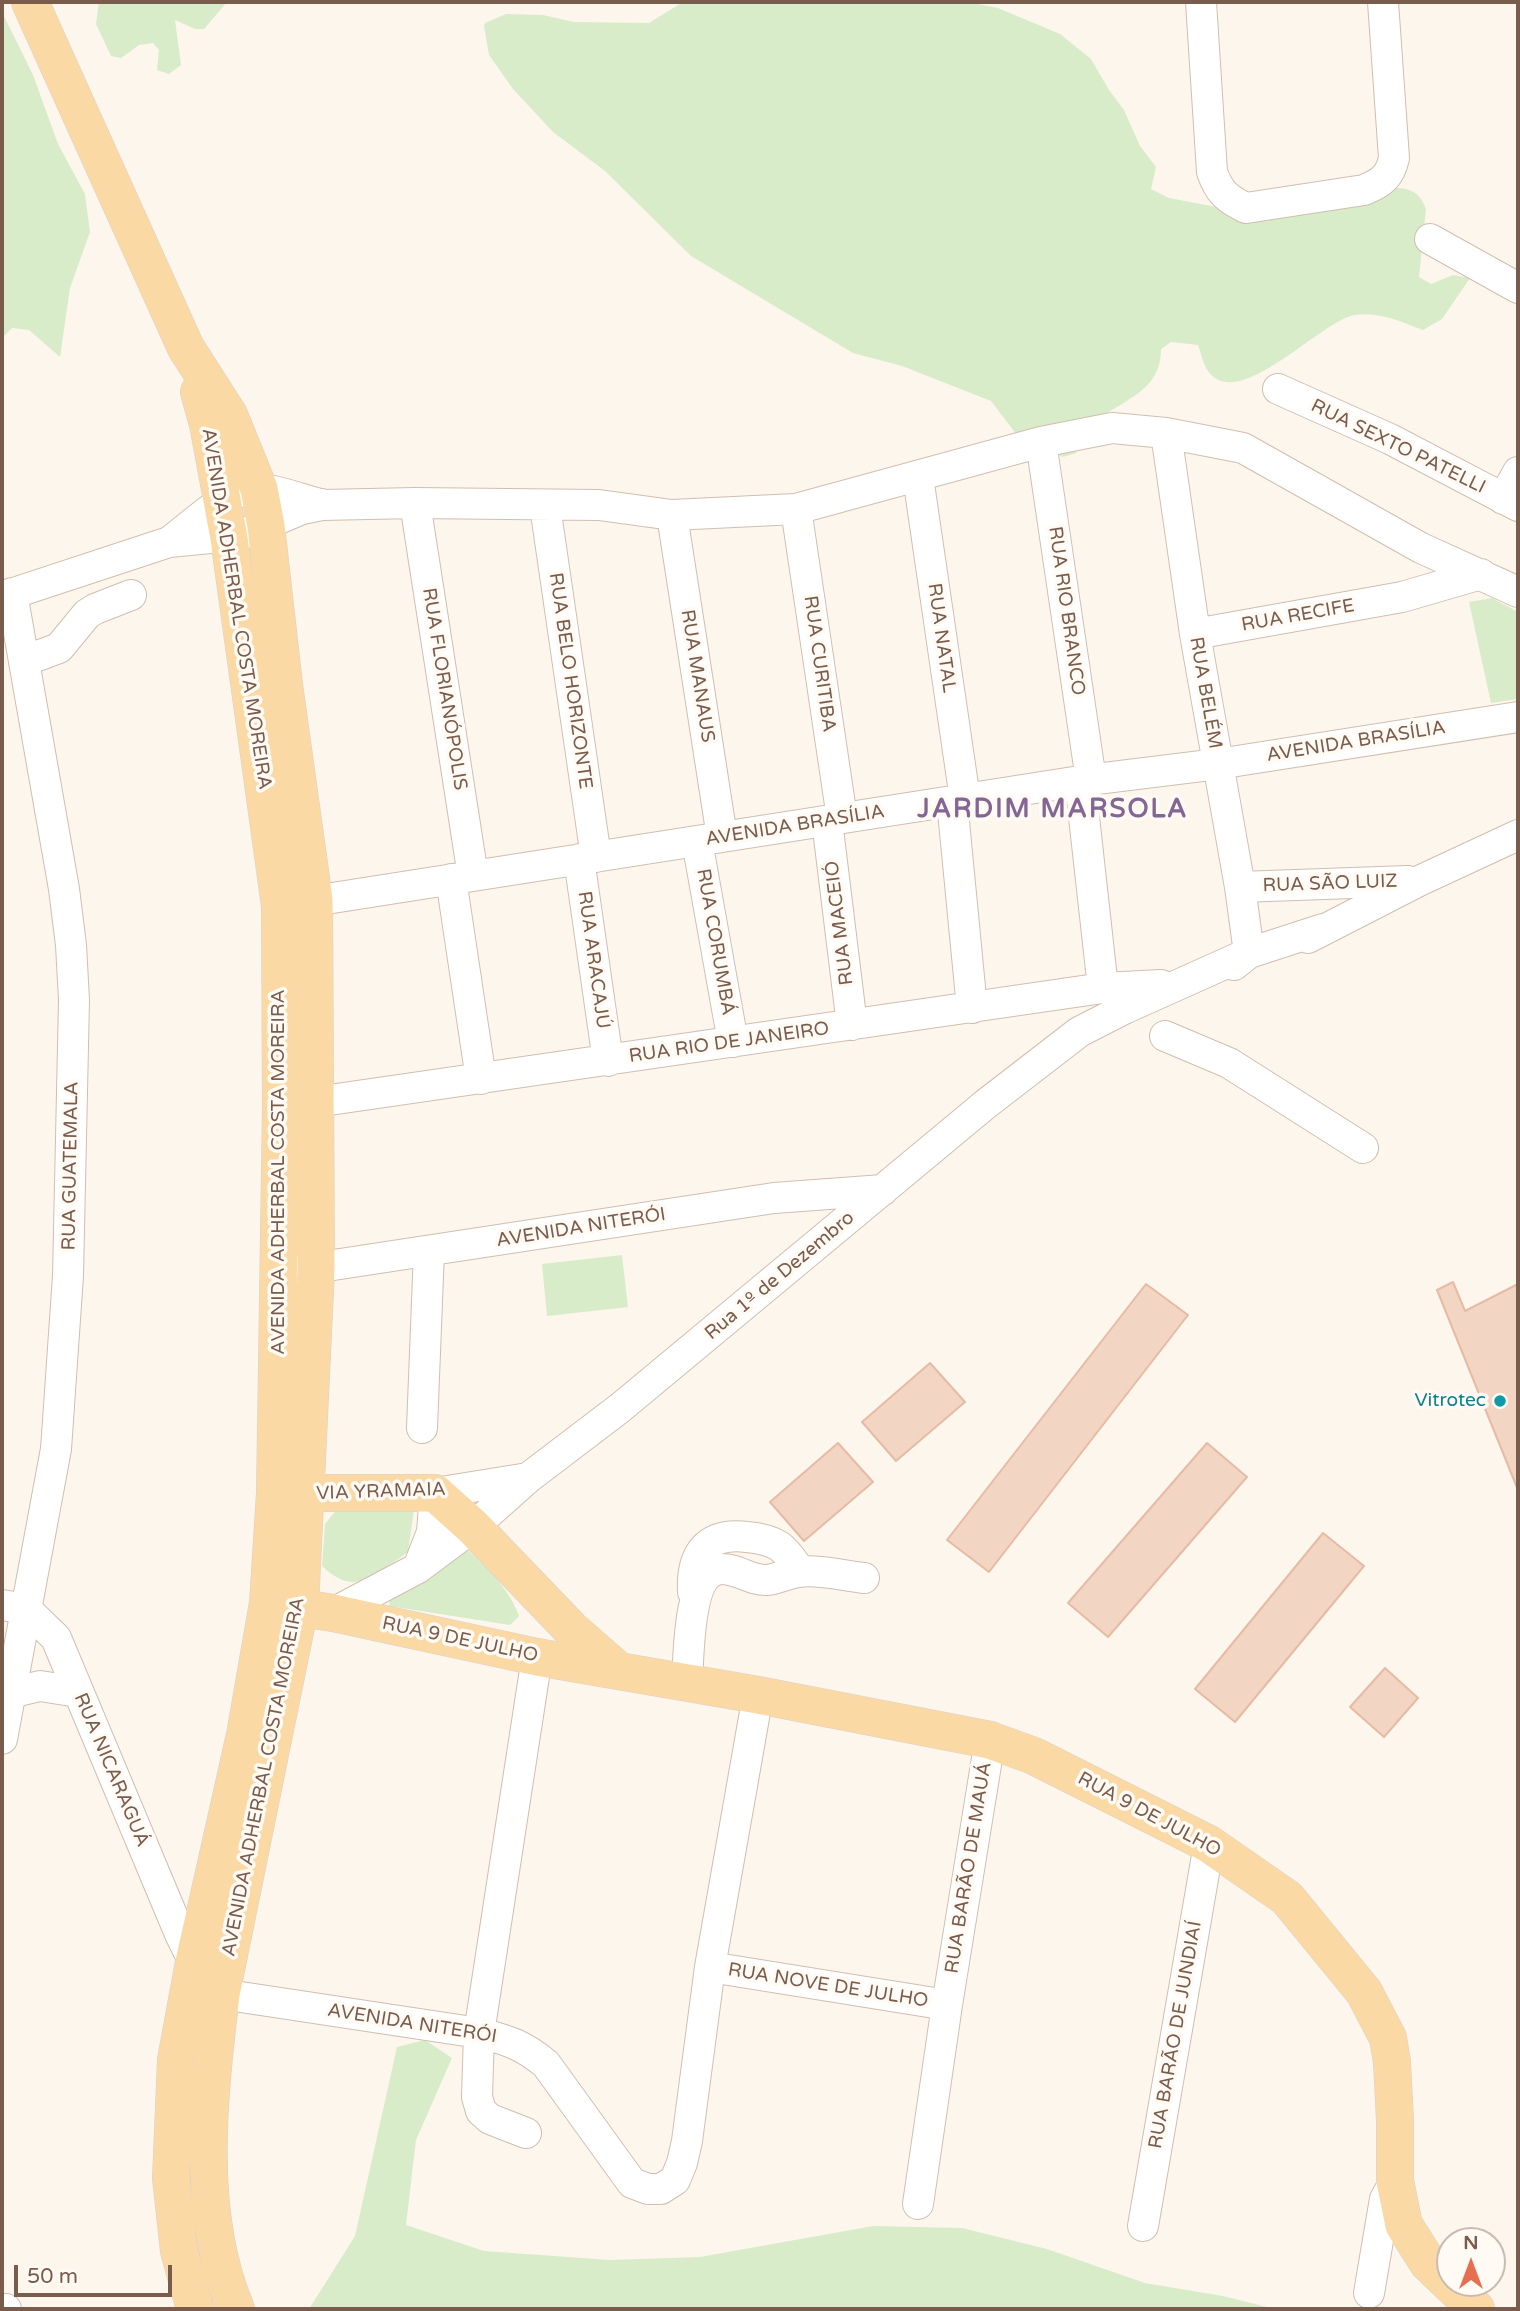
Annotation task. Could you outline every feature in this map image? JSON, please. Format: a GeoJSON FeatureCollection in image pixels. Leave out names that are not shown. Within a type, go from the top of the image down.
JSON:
{"type":"FeatureCollection","features":[{"type":"Feature","properties":{"kind":"main road"},"geometry":{"type":"LineString","coordinates":[[30,2],[186,348]]}},
{"type":"Feature","properties":{"kind":"main road","name":"AVENIDA ADHERBAL COSTA MOREIRA"},"geometry":{"type":"LineString","coordinates":[[186,348],[229,415],[260,489],[285,685],[297,903],[298,1270],[291,1494],[300,1608],[221,1994],[214,2055],[208,2174],[215,2235],[230,2296],[236,2309]]}},
{"type":"Feature","properties":{"kind":"main road","name":"AVENIDA ADHERBAL COSTA MOREIRA"},"geometry":{"type":"LineString","coordinates":[[186,348],[208,424],[297,903]]}},
{"type":"Feature","properties":{"kind":"main road"},"geometry":{"type":"LineString","coordinates":[[435,1493],[473,1527],[570,1629],[620,1672]]}},
{"type":"Feature","properties":{"kind":"main road","name":"VIA YRAMAIA"},"geometry":{"type":"LineString","coordinates":[[291,1494],[435,1493]]}},
{"type":"Feature","properties":{"kind":"main road"},"geometry":{"type":"LineString","coordinates":[[532,1588],[540,1630],[537,1657]]}},
{"type":"Feature","properties":{"kind":"main road","name":"AVENIDA ADHERBAL COSTA MOREIRA"},"geometry":{"type":"LineString","coordinates":[[195,2309],[178,2251],[171,2178],[176,2060],[194,1962],[245,1735],[300,1608]]}},
{"type":"Feature","properties":{"kind":"main road","name":"RUA 9 DE JULHO"},"geometry":{"type":"LineString","coordinates":[[300,1608],[537,1657],[758,1695],[990,1740],[1034,1756],[1209,1844],[1287,1898],[1364,1992],[1388,2038],[1392,2062],[1395,2181]]}},
{"type":"Feature","properties":{"kind":"main road"},"geometry":{"type":"LineString","coordinates":[[1395,2181],[1404,2225],[1428,2263],[1476,2309]]}},
{"type":"Feature","properties":{"kind":"street"},"geometry":{"type":"LineString","coordinates":[[1201,2],[1212,172],[1218,189],[1229,200],[1246,208],[1364,190],[1378,184],[1390,173],[1394,158],[1382,2]]}},
{"type":"Feature","properties":{"kind":"street"},"geometry":{"type":"LineString","coordinates":[[1430,239],[1518,288]]}},
{"type":"Feature","properties":{"kind":"street","name":"RUA SEXTO PATELLI"},"geometry":{"type":"LineString","coordinates":[[1278,389],[1390,439],[1511,503]]}},
{"type":"Feature","properties":{"kind":"street"},"geometry":{"type":"LineString","coordinates":[[7,595],[169,542],[229,538],[266,526],[302,509],[322,505],[599,505],[672,515],[796,509],[1041,442],[1112,428],[1166,433],[1243,448],[1422,548],[1518,592]]}},
{"type":"Feature","properties":{"kind":"street","name":"RUA BELÉM"},"geometry":{"type":"LineString","coordinates":[[1166,433],[1195,634],[1240,887],[1249,953]]}},
{"type":"Feature","properties":{"kind":"street","name":"RUA RIO BRANCO"},"geometry":{"type":"LineString","coordinates":[[1041,442],[1086,781],[1093,989]]}},
{"type":"Feature","properties":{"kind":"street"},"geometry":{"type":"LineString","coordinates":[[1511,503],[1518,472]]}},
{"type":"Feature","properties":{"kind":"street","name":"RUA NATAL"},"geometry":{"type":"LineString","coordinates":[[918,477],[958,800],[972,1008]]}},
{"type":"Feature","properties":{"kind":"street"},"geometry":{"type":"LineString","coordinates":[[169,542],[243,490],[260,489],[322,505]]}},
{"type":"Feature","properties":{"kind":"street","name":"RUA FLORIANÓPOLIS"},"geometry":{"type":"LineString","coordinates":[[415,503],[462,877],[481,1079]]}},
{"type":"Feature","properties":{"kind":"street","name":"RUA BELO HORIZONTE"},"geometry":{"type":"LineString","coordinates":[[544,506],[587,858]]}},
{"type":"Feature","properties":{"kind":"street","name":"RUA CURITIBA"},"geometry":{"type":"LineString","coordinates":[[796,509],[834,820]]}},
{"type":"Feature","properties":{"kind":"street","name":"RUA MANAUS"},"geometry":{"type":"LineString","coordinates":[[672,515],[710,839]]}},
{"type":"Feature","properties":{"kind":"street"},"geometry":{"type":"LineString","coordinates":[[1402,597],[1422,548]]}},
{"type":"Feature","properties":{"kind":"street","name":"RUA RECIFE"},"geometry":{"type":"LineString","coordinates":[[1195,634],[1402,597],[1480,574]]}},
{"type":"Feature","properties":{"kind":"street","name":"RUA GUATEMALA"},"geometry":{"type":"LineString","coordinates":[[2,1739],[10,1693],[14,1607],[56,1449],[61,1402],[68,1276],[74,1000],[64,889],[24,661],[7,595]]}},
{"type":"Feature","properties":{"kind":"street"},"geometry":{"type":"LineString","coordinates":[[24,661],[58,648],[87,614],[95,609],[131,595]]}},
{"type":"Feature","properties":{"kind":"street","name":"AVENIDA BRASÍLIA"},"geometry":{"type":"LineString","coordinates":[[297,903],[958,800],[1218,764],[1518,717]]}},
{"type":"Feature","properties":{"kind":"street","name":"RUA MACEIÓ"},"geometry":{"type":"LineString","coordinates":[[834,820],[852,1025]]}},
{"type":"Feature","properties":{"kind":"street","name":"Rua 1º de Dezembro"},"geometry":{"type":"LineString","coordinates":[[300,1608],[418,1567],[473,1527],[528,1478],[620,1409],[1077,1033],[1189,989],[1257,968],[1323,929],[1518,835]]}},
{"type":"Feature","properties":{"kind":"street","name":"RUA CORUMBÁ"},"geometry":{"type":"LineString","coordinates":[[710,839],[733,1042]]}},
{"type":"Feature","properties":{"kind":"street","name":"RUA ARACAJÚ"},"geometry":{"type":"LineString","coordinates":[[587,858],[608,1060]]}},
{"type":"Feature","properties":{"kind":"street","name":"RUA SÃO LUIZ"},"geometry":{"type":"LineString","coordinates":[[1240,887],[1419,881]]}},
{"type":"Feature","properties":{"kind":"street","name":"Rua 1º de Dezembro"},"geometry":{"type":"LineString","coordinates":[[1249,953],[1323,929]]}},
{"type":"Feature","properties":{"kind":"street"},"geometry":{"type":"LineString","coordinates":[[1189,989],[1249,953]]}},
{"type":"Feature","properties":{"kind":"street"},"geometry":{"type":"LineString","coordinates":[[1077,1033],[1075,1000],[1093,989]]}},
{"type":"Feature","properties":{"kind":"street","name":"RUA RIO DE JANEIRO"},"geometry":{"type":"LineString","coordinates":[[299,1105],[1093,989],[1189,989]]}},
{"type":"Feature","properties":{"kind":"street"},"geometry":{"type":"LineString","coordinates":[[1018,1002],[1049,1010],[1077,1033]]}},
{"type":"Feature","properties":{"kind":"street"},"geometry":{"type":"LineString","coordinates":[[1165,1036],[1228,1063],[1269,1086],[1363,1148]]}},
{"type":"Feature","properties":{"kind":"street","name":"AVENIDA NITERÓI"},"geometry":{"type":"LineString","coordinates":[[298,1270],[774,1198],[883,1190]]}},
{"type":"Feature","properties":{"kind":"street"},"geometry":{"type":"LineString","coordinates":[[422,1428],[429,1251]]}},
{"type":"Feature","properties":{"kind":"street","name":"VIA YRAMAIA"},"geometry":{"type":"LineString","coordinates":[[435,1493],[528,1478]]}},
{"type":"Feature","properties":{"kind":"street"},"geometry":{"type":"LineString","coordinates":[[418,1567],[432,1532],[435,1493]]}},
{"type":"Feature","properties":{"kind":"street"},"geometry":{"type":"LineString","coordinates":[[687,1682],[694,1603],[694,1562],[703,1548],[719,1538],[733,1535],[771,1542],[786,1552],[800,1571]]}},
{"type":"Feature","properties":{"kind":"street"},"geometry":{"type":"LineString","coordinates":[[694,1603],[704,1579],[711,1572],[721,1569],[766,1580],[800,1571],[864,1578]]}},
{"type":"Feature","properties":{"kind":"street","name":"RUA NICARAGUÁ"},"geometry":{"type":"LineString","coordinates":[[14,1607],[56,1638],[194,1962]]}},
{"type":"Feature","properties":{"kind":"street"},"geometry":{"type":"LineString","coordinates":[[526,2133],[490,2119],[481,2111],[477,2098],[479,2033],[537,1657]]}},
{"type":"Feature","properties":{"kind":"street"},"geometry":{"type":"LineString","coordinates":[[10,1693],[40,1686],[78,1692]]}},
{"type":"Feature","properties":{"kind":"street"},"geometry":{"type":"LineString","coordinates":[[710,1967],[758,1695]]}},
{"type":"Feature","properties":{"kind":"street","name":"RUA BARÃO DE MAUÁ"},"geometry":{"type":"LineString","coordinates":[[918,2204],[990,1740]]}},
{"type":"Feature","properties":{"kind":"street","name":"RUA BARÃO DE JUNDIAÍ"},"geometry":{"type":"LineString","coordinates":[[1143,2226],[1209,1844]]}},
{"type":"Feature","properties":{"kind":"street","name":"AVENIDA NITERÓI"},"geometry":{"type":"LineString","coordinates":[[221,1994],[479,2033],[513,2042],[546,2064],[632,2183],[648,2189],[661,2189],[675,2180],[682,2164],[710,1967]]}},
{"type":"Feature","properties":{"kind":"street","name":"RUA NOVE DE JULHO"},"geometry":{"type":"LineString","coordinates":[[710,1967],[947,2005]]}},
{"type":"Feature","properties":{"kind":"street","name":"RUA 9 DE JULHO"},"geometry":{"type":"LineString","coordinates":[[1369,2293],[1382,2211],[1395,2181]]}},
{"type":"Feature","properties":{"kind":"green space"},"geometry":{"type":"Polygon","coordinates":[[[99,2],[227,2],[204,29],[195,29],[175,20],[181,65],[169,74],[157,70],[159,50],[153,43],[139,45],[121,58],[111,56],[96,24],[99,2]]]}},
{"type":"Feature","properties":{"kind":"green space"},"geometry":{"type":"Polygon","coordinates":[[[683,2],[968,2],[998,8],[1060,34],[1091,59],[1124,110],[1140,146],[1156,167],[1151,189],[1169,198],[1232,210],[1391,187],[1409,190],[1417,194],[1426,209],[1419,277],[1431,284],[1453,275],[1470,278],[1442,319],[1423,330],[1381,316],[1355,315],[1340,321],[1259,373],[1239,381],[1222,381],[1208,371],[1198,345],[1171,342],[1161,349],[1159,364],[1147,386],[1092,425],[1084,434],[1076,453],[1063,457],[1020,439],[991,401],[902,366],[853,353],[691,256],[605,171],[553,132],[513,89],[489,55],[485,23],[506,14],[543,15],[574,22],[649,23],[683,2]]]}},
{"type":"Feature","properties":{"kind":"green space"},"geometry":{"type":"Polygon","coordinates":[[[2,12],[33,75],[58,144],[85,194],[90,232],[70,288],[60,357],[29,330],[12,328],[2,338],[2,12]]]}},
{"type":"Feature","properties":{"kind":"green space"},"geometry":{"type":"Polygon","coordinates":[[[1492,598],[1518,612],[1518,699],[1491,703],[1469,602],[1492,598]]]}},
{"type":"Feature","properties":{"kind":"green space"},"geometry":{"type":"Polygon","coordinates":[[[622,1255],[628,1307],[547,1316],[542,1264],[622,1255]]]}},
{"type":"Feature","properties":{"kind":"green space"},"geometry":{"type":"Polygon","coordinates":[[[337,1509],[414,1510],[408,1552],[366,1580],[345,1581],[334,1576],[322,1566],[325,1524],[337,1509]]]}},
{"type":"Feature","properties":{"kind":"green space"},"geometry":{"type":"Polygon","coordinates":[[[462,1545],[495,1577],[509,1595],[519,1616],[510,1625],[389,1606],[390,1597],[462,1545]]]}},
{"type":"Feature","properties":{"kind":"green space"},"geometry":{"type":"Polygon","coordinates":[[[425,2040],[452,2058],[416,2140],[406,2225],[484,2251],[610,2260],[700,2257],[873,2226],[962,2228],[1047,2249],[1145,2283],[1223,2296],[1275,2309],[309,2309],[355,2236],[397,2047],[425,2040]]]}},
{"type":"Feature","properties":{"kind":"building","name":"Vitrotec"},"geometry":{"type":"Polygon","coordinates":[[[1453,1282],[1465,1311],[1518,1284],[1518,1490],[1437,1290],[1453,1282]]]}},
{"type":"Feature","properties":{"kind":"building"},"geometry":{"type":"Polygon","coordinates":[[[1146,1284],[1188,1315],[989,1572],[947,1540],[1146,1284]]]}},
{"type":"Feature","properties":{"kind":"building"},"geometry":{"type":"Polygon","coordinates":[[[930,1363],[965,1402],[896,1461],[862,1422],[930,1363]]]}},
{"type":"Feature","properties":{"kind":"building"},"geometry":{"type":"Polygon","coordinates":[[[838,1443],[873,1482],[804,1541],[770,1502],[838,1443]]]}},
{"type":"Feature","properties":{"kind":"building"},"geometry":{"type":"Polygon","coordinates":[[[1207,1443],[1247,1477],[1108,1637],[1068,1603],[1207,1443]]]}},
{"type":"Feature","properties":{"kind":"building"},"geometry":{"type":"Polygon","coordinates":[[[1323,1533],[1364,1566],[1235,1722],[1195,1689],[1323,1533]]]}},
{"type":"Feature","properties":{"kind":"building"},"geometry":{"type":"Polygon","coordinates":[[[1385,1668],[1418,1698],[1384,1737],[1350,1707],[1385,1668]]]}},
{"type":"Feature","properties":{"kind":"place","name":"Vitrotec"},"geometry":{"type":"Point","coordinates":[1500,1401]}},
{"type":"Feature","properties":{"kind":"district","name":"JARDIM MARSOLA"},"geometry":{"type":"Point","coordinates":[1053,810]}}]}
